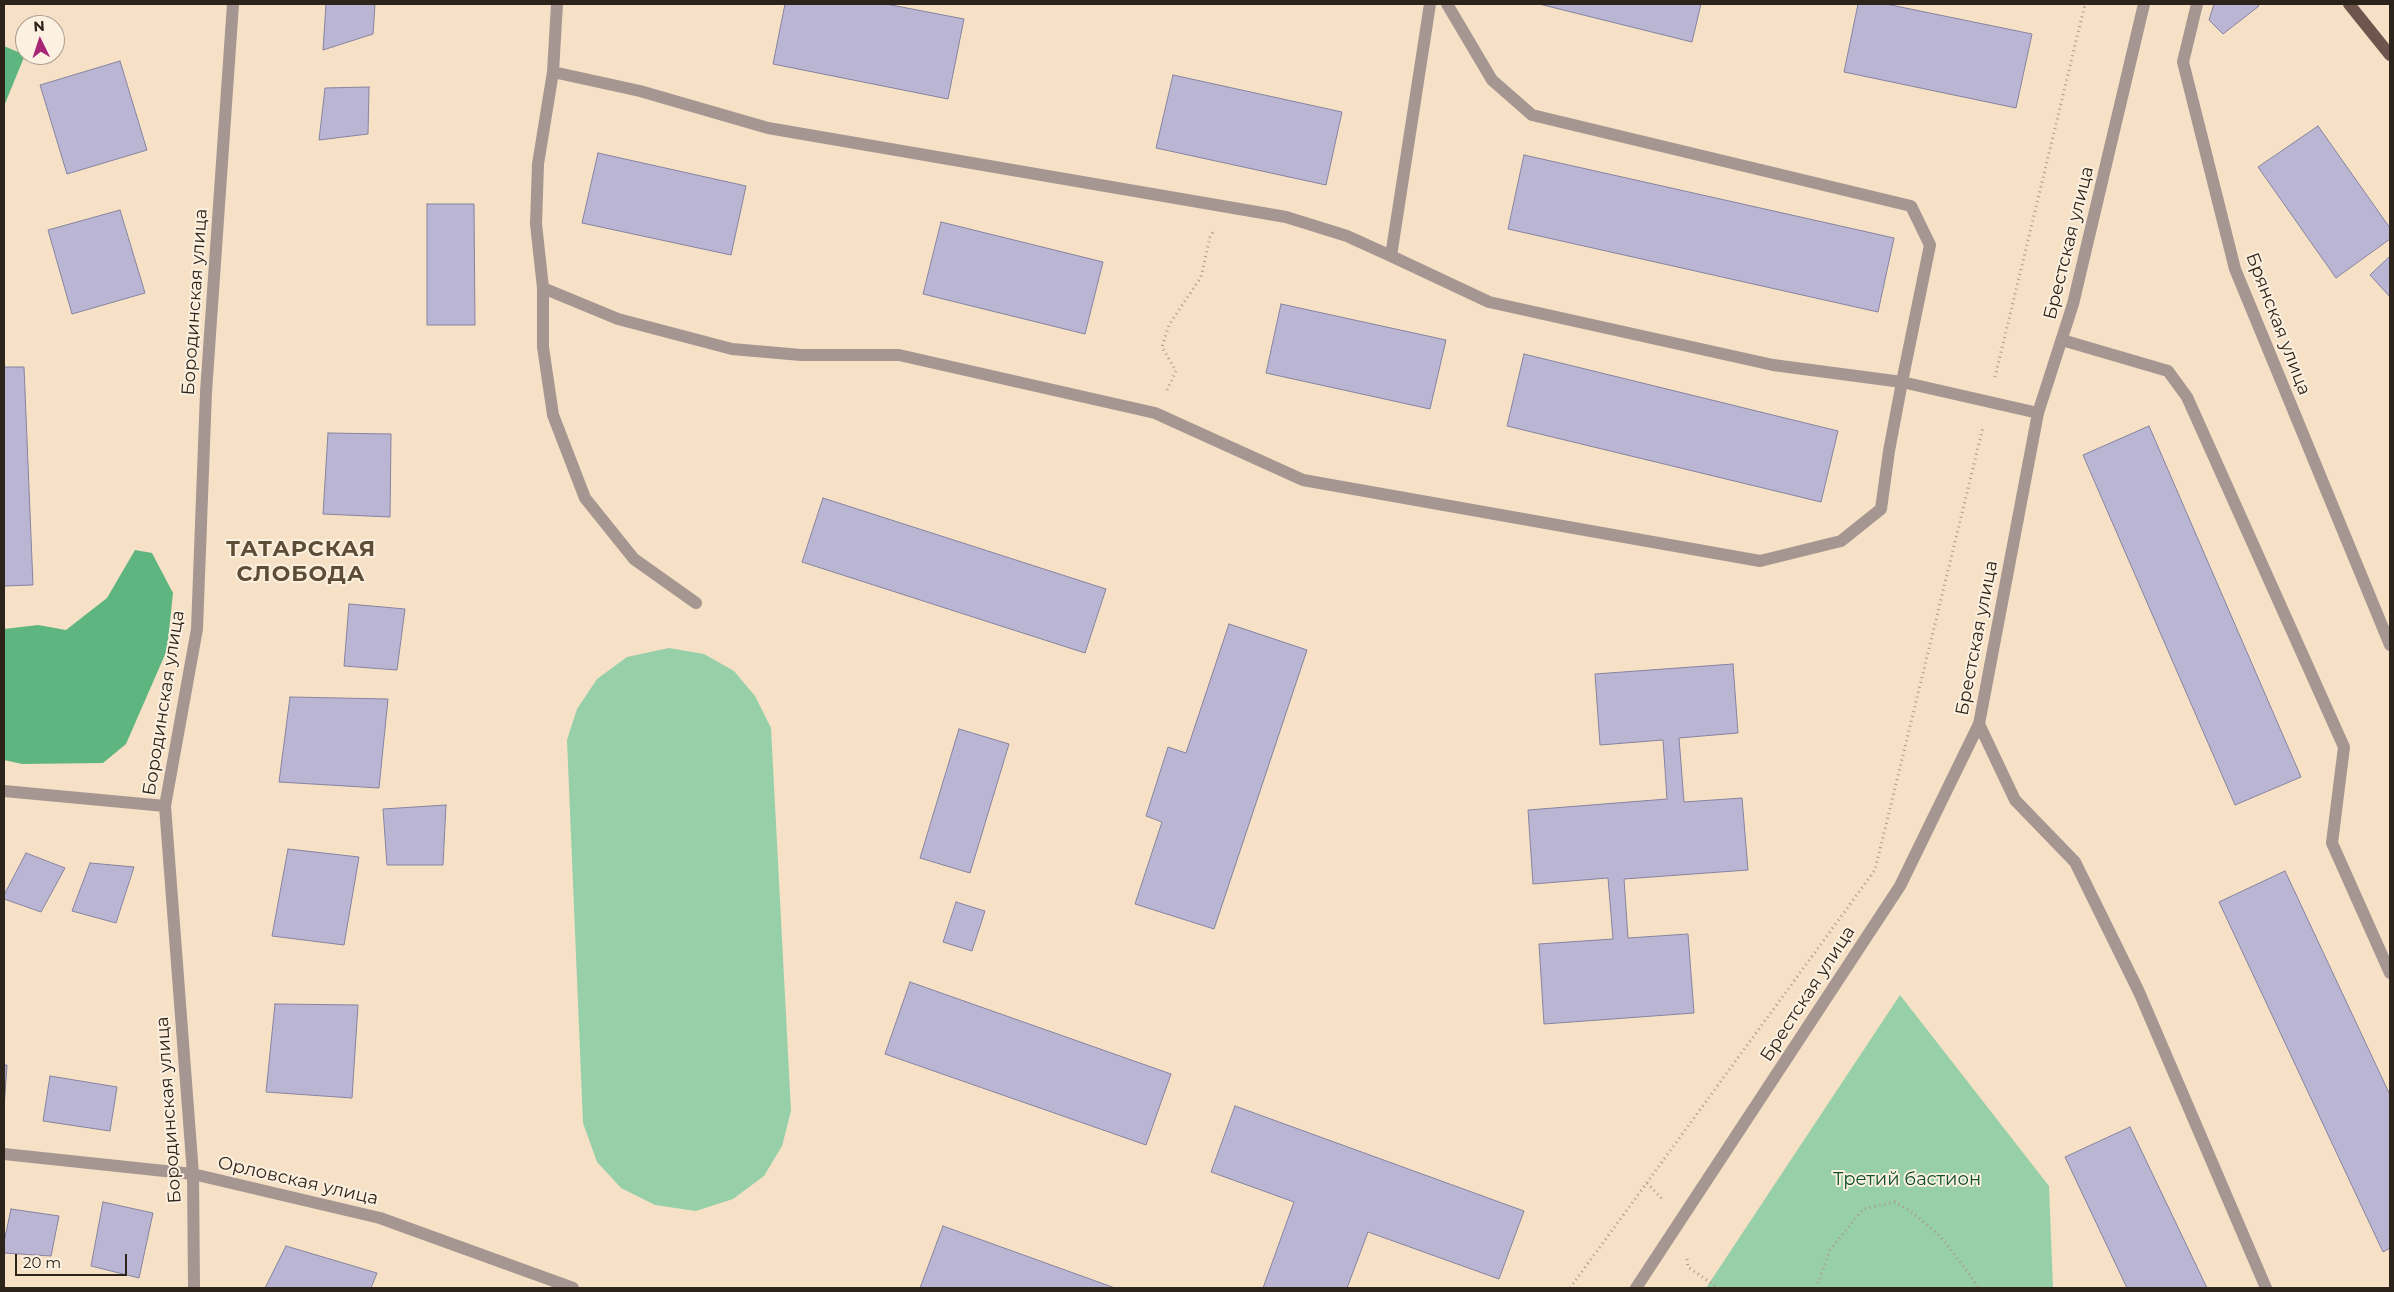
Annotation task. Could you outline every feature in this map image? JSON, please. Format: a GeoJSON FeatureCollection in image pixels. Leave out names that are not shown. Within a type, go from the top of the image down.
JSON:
{"type":"FeatureCollection","features":[{"type":"Feature","properties":{"kind":"main road"},"geometry":{"type":"LineString","coordinates":[[2349,4],[2390,55]]}},
{"type":"Feature","properties":{"kind":"street","name":"Бородинская улица"},"geometry":{"type":"LineString","coordinates":[[194,1288],[193,1174],[165,806],[196,630],[206,392],[233,4]]}},
{"type":"Feature","properties":{"kind":"street"},"geometry":{"type":"LineString","coordinates":[[557,4],[553,72],[538,164],[536,224],[543,288],[544,347],[553,415],[585,498],[634,559],[696,603]]}},
{"type":"Feature","properties":{"kind":"street"},"geometry":{"type":"LineString","coordinates":[[1391,256],[1430,4]]}},
{"type":"Feature","properties":{"kind":"street"},"geometry":{"type":"LineString","coordinates":[[543,288],[618,319],[732,349],[801,355],[900,355],[1155,413],[1302,480],[1760,561],[1840,541],[1881,509],[1888,451],[1930,245],[1911,206],[1532,115],[1492,80],[1447,4]]}},
{"type":"Feature","properties":{"kind":"street","name":"Брестская улица"},"geometry":{"type":"LineString","coordinates":[[1636,1288],[1900,886],[1979,724],[2038,413],[2073,304],[2144,4]]}},
{"type":"Feature","properties":{"kind":"street","name":"Брянская улица"},"geometry":{"type":"LineString","coordinates":[[2197,4],[2183,62],[2235,269],[2390,645]]}},
{"type":"Feature","properties":{"kind":"street"},"geometry":{"type":"LineString","coordinates":[[553,72],[640,91],[768,128],[1286,217],[1347,236],[1489,302],[1772,365],[1902,382],[2038,413]]}},
{"type":"Feature","properties":{"kind":"street"},"geometry":{"type":"LineString","coordinates":[[2062,340],[2168,371],[2187,397],[2344,747],[2332,843],[2390,973]]}},
{"type":"Feature","properties":{"kind":"street"},"geometry":{"type":"LineString","coordinates":[[1979,724],[2014,800],[2075,862],[2139,992],[2266,1288]]}},
{"type":"Feature","properties":{"kind":"street"},"geometry":{"type":"LineString","coordinates":[[4,791],[165,806]]}},
{"type":"Feature","properties":{"kind":"street","name":"Орловская улица"},"geometry":{"type":"LineString","coordinates":[[4,1154],[193,1174],[380,1218],[573,1288]]}},
{"type":"Feature","properties":{"kind":"path"},"geometry":{"type":"LineString","coordinates":[[1570,1288],[1875,870],[2085,4]]}},
{"type":"Feature","properties":{"kind":"path"},"geometry":{"type":"LineString","coordinates":[[1155,413],[1176,371],[1162,347],[1169,325],[1201,277],[1210,237],[1218,223]]}},
{"type":"Feature","properties":{"kind":"path"},"geometry":{"type":"LineString","coordinates":[[1816,1288],[1830,1250],[1863,1210],[1895,1202],[1913,1213],[1940,1236],[1978,1288]]}},
{"type":"Feature","properties":{"kind":"green space"},"geometry":{"type":"Polygon","coordinates":[[[4,46],[15,51],[15,65],[21,65],[4,106],[4,46]]]}},
{"type":"Feature","properties":{"kind":"green space"},"geometry":{"type":"Polygon","coordinates":[[[135,550],[152,553],[173,593],[167,650],[126,744],[103,763],[22,764],[4,760],[4,629],[38,625],[66,630],[107,598],[135,550]]]}},
{"type":"Feature","properties":{"kind":"green space"},"geometry":{"type":"Polygon","coordinates":[[[669,648],[704,654],[734,671],[755,696],[771,728],[791,1111],[782,1146],[764,1176],[733,1199],[696,1211],[655,1205],[621,1188],[597,1162],[583,1123],[567,740],[577,709],[597,679],[627,657],[669,648]]]}},
{"type":"Feature","properties":{"kind":"green space","name":"Третий бастион"},"geometry":{"type":"Polygon","coordinates":[[[1900,995],[2049,1186],[2053,1288],[1706,1288],[1900,995]]]}},
{"type":"Feature","properties":{"kind":"building"},"geometry":{"type":"Polygon","coordinates":[[[326,4],[375,4],[373,34],[323,50],[326,4]]]}},
{"type":"Feature","properties":{"kind":"building"},"geometry":{"type":"Polygon","coordinates":[[[785,4],[886,4],[964,19],[948,99],[773,64],[785,4]]]}},
{"type":"Feature","properties":{"kind":"building"},"geometry":{"type":"Polygon","coordinates":[[[1539,4],[1701,4],[1692,42],[1539,4]]]}},
{"type":"Feature","properties":{"kind":"building"},"geometry":{"type":"Polygon","coordinates":[[[1858,4],[1886,4],[2032,34],[2016,108],[1844,72],[1858,4]]]}},
{"type":"Feature","properties":{"kind":"building"},"geometry":{"type":"Polygon","coordinates":[[[2214,4],[2257,4],[2259,6],[2223,34],[2209,20],[2214,4]]]}},
{"type":"Feature","properties":{"kind":"building"},"geometry":{"type":"Polygon","coordinates":[[[120,61],[147,150],[67,174],[40,85],[120,61]]]}},
{"type":"Feature","properties":{"kind":"building"},"geometry":{"type":"Polygon","coordinates":[[[1173,75],[1342,112],[1326,185],[1156,148],[1173,75]]]}},
{"type":"Feature","properties":{"kind":"building"},"geometry":{"type":"Polygon","coordinates":[[[369,87],[368,134],[319,140],[325,88],[369,87]]]}},
{"type":"Feature","properties":{"kind":"building"},"geometry":{"type":"Polygon","coordinates":[[[2318,126],[2390,228],[2390,239],[2336,278],[2258,167],[2318,126]]]}},
{"type":"Feature","properties":{"kind":"building"},"geometry":{"type":"Polygon","coordinates":[[[598,153],[746,186],[731,255],[582,223],[598,153]]]}},
{"type":"Feature","properties":{"kind":"building"},"geometry":{"type":"Polygon","coordinates":[[[1524,155],[1894,238],[1878,312],[1508,229],[1524,155]]]}},
{"type":"Feature","properties":{"kind":"building"},"geometry":{"type":"Polygon","coordinates":[[[427,204],[474,204],[475,325],[427,325],[427,204]]]}},
{"type":"Feature","properties":{"kind":"building"},"geometry":{"type":"Polygon","coordinates":[[[120,210],[145,293],[72,314],[48,230],[120,210]]]}},
{"type":"Feature","properties":{"kind":"building"},"geometry":{"type":"Polygon","coordinates":[[[941,222],[1103,262],[1085,334],[923,294],[941,222]]]}},
{"type":"Feature","properties":{"kind":"building"},"geometry":{"type":"Polygon","coordinates":[[[2390,256],[2390,297],[2370,275],[2390,256]]]}},
{"type":"Feature","properties":{"kind":"building"},"geometry":{"type":"Polygon","coordinates":[[[1281,304],[1446,340],[1430,409],[1266,373],[1281,304]]]}},
{"type":"Feature","properties":{"kind":"building"},"geometry":{"type":"Polygon","coordinates":[[[1524,354],[1838,431],[1821,502],[1507,426],[1524,354]]]}},
{"type":"Feature","properties":{"kind":"building"},"geometry":{"type":"Polygon","coordinates":[[[4,367],[24,367],[33,585],[4,586],[4,367]]]}},
{"type":"Feature","properties":{"kind":"building"},"geometry":{"type":"Polygon","coordinates":[[[2149,426],[2301,777],[2235,805],[2083,455],[2149,426]]]}},
{"type":"Feature","properties":{"kind":"building"},"geometry":{"type":"Polygon","coordinates":[[[328,433],[391,434],[390,517],[323,514],[328,433]]]}},
{"type":"Feature","properties":{"kind":"building"},"geometry":{"type":"Polygon","coordinates":[[[823,498],[1106,589],[1085,653],[802,562],[823,498]]]}},
{"type":"Feature","properties":{"kind":"building"},"geometry":{"type":"Polygon","coordinates":[[[349,604],[405,609],[397,670],[344,666],[349,604]]]}},
{"type":"Feature","properties":{"kind":"building"},"geometry":{"type":"Polygon","coordinates":[[[1229,624],[1307,650],[1214,929],[1135,904],[1162,822],[1146,816],[1168,747],[1186,753],[1229,624]]]}},
{"type":"Feature","properties":{"kind":"building"},"geometry":{"type":"Polygon","coordinates":[[[1733,664],[1738,733],[1679,738],[1684,802],[1742,798],[1748,870],[1624,879],[1628,938],[1688,934],[1694,1013],[1544,1024],[1539,944],[1613,939],[1608,878],[1533,884],[1528,810],[1667,799],[1663,740],[1600,745],[1595,674],[1733,664]]]}},
{"type":"Feature","properties":{"kind":"building"},"geometry":{"type":"Polygon","coordinates":[[[290,697],[388,699],[379,788],[279,782],[290,697]]]}},
{"type":"Feature","properties":{"kind":"building"},"geometry":{"type":"Polygon","coordinates":[[[959,729],[1009,744],[970,873],[920,858],[959,729]]]}},
{"type":"Feature","properties":{"kind":"building"},"geometry":{"type":"Polygon","coordinates":[[[446,805],[443,865],[387,865],[383,809],[446,805]]]}},
{"type":"Feature","properties":{"kind":"building"},"geometry":{"type":"Polygon","coordinates":[[[288,849],[359,857],[344,945],[272,936],[288,849]]]}},
{"type":"Feature","properties":{"kind":"building"},"geometry":{"type":"Polygon","coordinates":[[[26,853],[65,868],[41,912],[4,899],[4,895],[26,853]]]}},
{"type":"Feature","properties":{"kind":"building"},"geometry":{"type":"Polygon","coordinates":[[[90,863],[134,867],[116,923],[72,911],[90,863]]]}},
{"type":"Feature","properties":{"kind":"building"},"geometry":{"type":"Polygon","coordinates":[[[2285,871],[2390,1095],[2390,1248],[2383,1252],[2219,902],[2285,871]]]}},
{"type":"Feature","properties":{"kind":"building"},"geometry":{"type":"Polygon","coordinates":[[[956,902],[985,911],[972,951],[943,942],[956,902]]]}},
{"type":"Feature","properties":{"kind":"building"},"geometry":{"type":"Polygon","coordinates":[[[910,982],[1171,1074],[1146,1145],[885,1054],[910,982]]]}},
{"type":"Feature","properties":{"kind":"building"},"geometry":{"type":"Polygon","coordinates":[[[275,1004],[358,1005],[352,1098],[266,1092],[275,1004]]]}},
{"type":"Feature","properties":{"kind":"building"},"geometry":{"type":"Polygon","coordinates":[[[4,1065],[7,1065],[4,1108],[4,1065]]]}},
{"type":"Feature","properties":{"kind":"building"},"geometry":{"type":"Polygon","coordinates":[[[50,1076],[117,1087],[110,1131],[43,1121],[50,1076]]]}},
{"type":"Feature","properties":{"kind":"building"},"geometry":{"type":"Polygon","coordinates":[[[1235,1106],[1524,1211],[1499,1279],[1368,1232],[1347,1288],[1263,1288],[1294,1202],[1211,1172],[1235,1106]]]}},
{"type":"Feature","properties":{"kind":"building"},"geometry":{"type":"Polygon","coordinates":[[[2130,1127],[2207,1288],[2127,1288],[2065,1157],[2130,1127]]]}},
{"type":"Feature","properties":{"kind":"building"},"geometry":{"type":"Polygon","coordinates":[[[103,1202],[153,1213],[139,1278],[91,1266],[103,1202]]]}},
{"type":"Feature","properties":{"kind":"building"},"geometry":{"type":"Polygon","coordinates":[[[11,1209],[59,1216],[51,1256],[4,1253],[4,1242],[11,1209]]]}},
{"type":"Feature","properties":{"kind":"building"},"geometry":{"type":"Polygon","coordinates":[[[943,1226],[1115,1288],[920,1288],[943,1226]]]}},
{"type":"Feature","properties":{"kind":"building"},"geometry":{"type":"Polygon","coordinates":[[[286,1246],[377,1273],[371,1288],[265,1288],[286,1246]]]}},
{"type":"Feature","properties":{"kind":"district","name":"ТАТАРСКАЯ СЛОБОДА"},"geometry":{"type":"Point","coordinates":[301,562]}}]}
